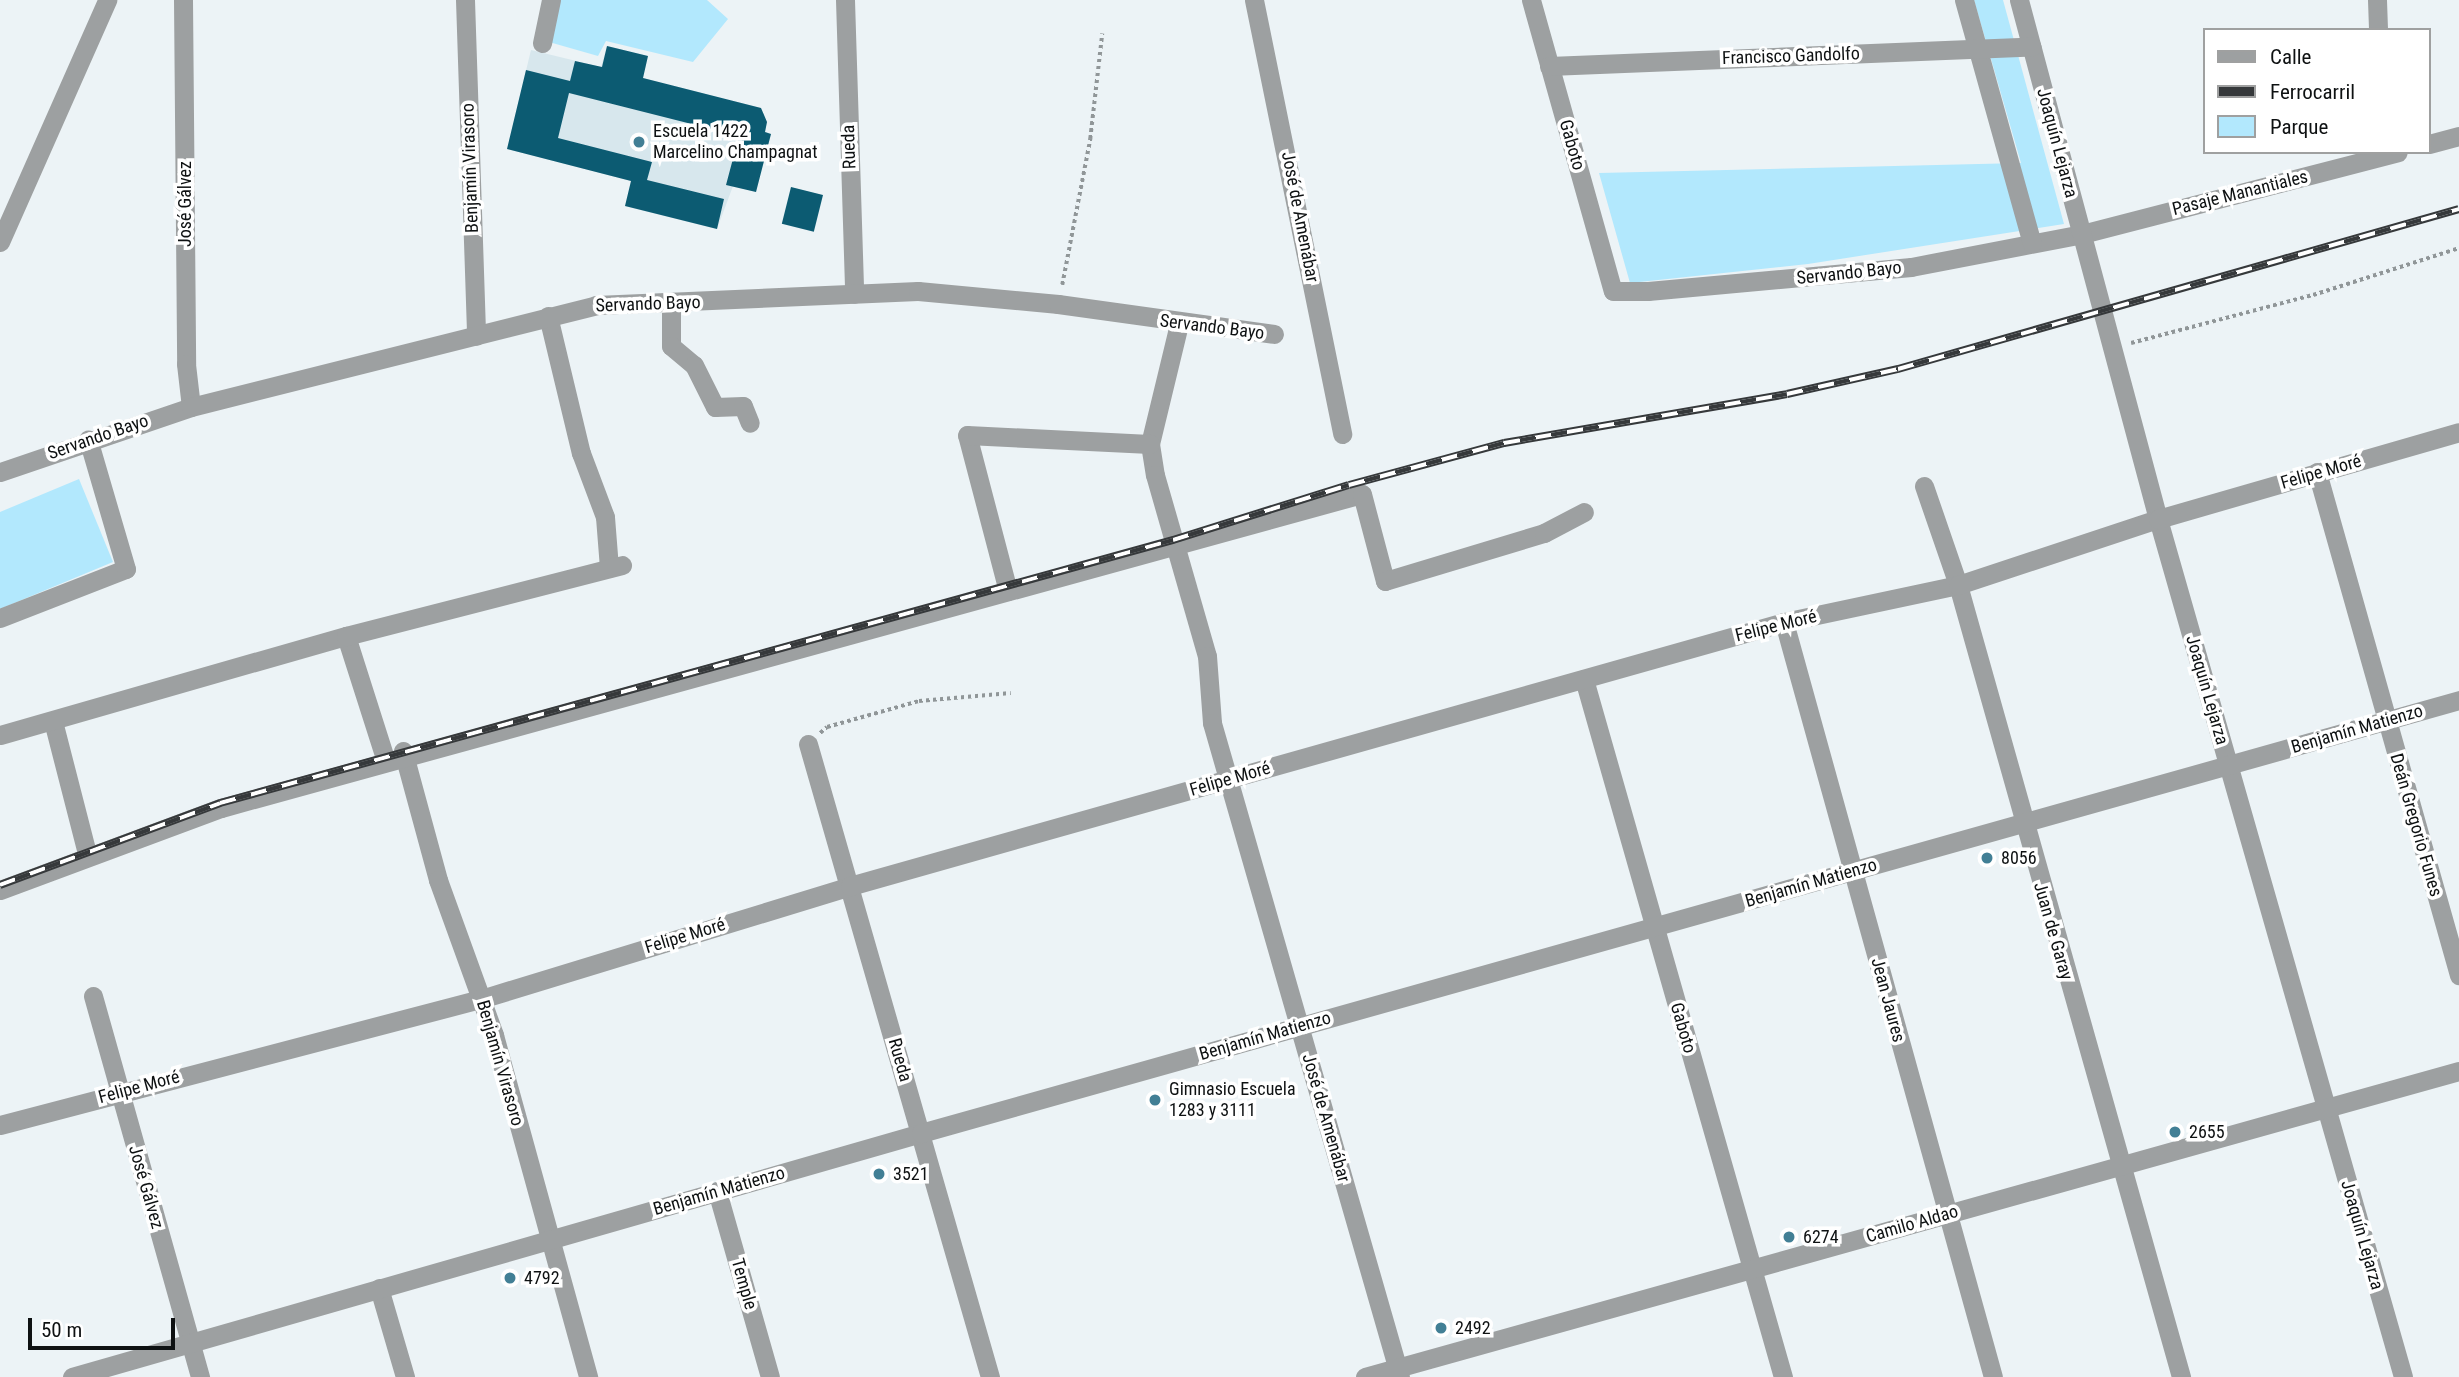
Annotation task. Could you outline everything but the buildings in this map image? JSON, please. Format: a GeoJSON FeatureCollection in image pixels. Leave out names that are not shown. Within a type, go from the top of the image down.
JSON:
{"type":"FeatureCollection","features":[{"type":"Feature","properties":{"kind":"street"},"geometry":{"type":"LineString","coordinates":[[0,242],[107,0]]}},
{"type":"Feature","properties":{"kind":"street","name":"José Gálvez"},"geometry":{"type":"LineString","coordinates":[[183,0],[186,363],[191,407]]}},
{"type":"Feature","properties":{"kind":"street","name":"Benjamín Virasoro"},"geometry":{"type":"LineString","coordinates":[[465,0],[476,336]]}},
{"type":"Feature","properties":{"kind":"street"},"geometry":{"type":"LineString","coordinates":[[542,43],[551,0]]}},
{"type":"Feature","properties":{"kind":"street","name":"Rueda"},"geometry":{"type":"LineString","coordinates":[[845,0],[854,294]]}},
{"type":"Feature","properties":{"kind":"street","name":"José de Amenábar"},"geometry":{"type":"LineString","coordinates":[[1254,0],[1342,434]]}},
{"type":"Feature","properties":{"kind":"street","name":"Gaboto"},"geometry":{"type":"LineString","coordinates":[[1531,0],[1613,291]]}},
{"type":"Feature","properties":{"kind":"street"},"geometry":{"type":"LineString","coordinates":[[1964,0],[2032,243]]}},
{"type":"Feature","properties":{"kind":"street","name":"Joaquín Lejarza"},"geometry":{"type":"LineString","coordinates":[[2019,0],[2158,519],[2403,1377]]}},
{"type":"Feature","properties":{"kind":"street"},"geometry":{"type":"LineString","coordinates":[[2377,0],[2378,28]]}},
{"type":"Feature","properties":{"kind":"street","name":"Francisco Gandolfo"},"geometry":{"type":"LineString","coordinates":[[1549,66],[2032,47]]}},
{"type":"Feature","properties":{"kind":"street"},"geometry":{"type":"LineString","coordinates":[[2431,143],[2459,136]]}},
{"type":"Feature","properties":{"kind":"street","name":"Pasaje Manantiales"},"geometry":{"type":"LineString","coordinates":[[2082,234],[2387,154]]}},
{"type":"Feature","properties":{"kind":"street","name":"Servando Bayo"},"geometry":{"type":"LineString","coordinates":[[1613,291],[1648,291],[1911,267],[2082,234]]}},
{"type":"Feature","properties":{"kind":"street","name":"Servando Bayo"},"geometry":{"type":"LineString","coordinates":[[0,472],[88,439],[191,407],[596,304],[854,294],[957,293],[1273,334]]}},
{"type":"Feature","properties":{"kind":"street"},"geometry":{"type":"LineString","coordinates":[[671,303],[671,346],[694,365],[715,407],[743,406],[750,423]]}},
{"type":"Feature","properties":{"kind":"street"},"geometry":{"type":"LineString","coordinates":[[0,735],[346,636],[615,566],[605,517],[581,453],[548,316]]}},
{"type":"Feature","properties":{"kind":"street"},"geometry":{"type":"LineString","coordinates":[[1008,591],[967,435],[1150,444],[1180,324]]}},
{"type":"Feature","properties":{"kind":"street","name":"Felipe Moré"},"geometry":{"type":"LineString","coordinates":[[0,1125],[481,999],[850,886],[1784,622],[1958,585],[2158,519],[2459,432]]}},
{"type":"Feature","properties":{"kind":"street"},"geometry":{"type":"LineString","coordinates":[[0,618],[126,569],[88,439]]}},
{"type":"Feature","properties":{"kind":"street","name":"José de Amenábar"},"geometry":{"type":"LineString","coordinates":[[1150,444],[1207,656],[1212,723],[1399,1372]]}},
{"type":"Feature","properties":{"kind":"street","name":"Deán Gregorio Funes"},"geometry":{"type":"LineString","coordinates":[[2316,472],[2459,975]]}},
{"type":"Feature","properties":{"kind":"street","name":"Juan de Garay"},"geometry":{"type":"LineString","coordinates":[[1924,486],[1958,585],[2119,1166],[2181,1377]]}},
{"type":"Feature","properties":{"kind":"street"},"geometry":{"type":"LineString","coordinates":[[0,890],[221,808],[398,756],[1362,494],[1385,581],[1544,533],[1584,512]]}},
{"type":"Feature","properties":{"kind":"street","name":"Jean Jaures"},"geometry":{"type":"LineString","coordinates":[[1784,622],[1993,1377]]}},
{"type":"Feature","properties":{"kind":"street","name":"Benjamín Virasoro"},"geometry":{"type":"LineString","coordinates":[[346,636],[398,756],[438,880],[481,999],[588,1377]]}},
{"type":"Feature","properties":{"kind":"street","name":"Gaboto"},"geometry":{"type":"LineString","coordinates":[[1584,679],[1783,1377]]}},
{"type":"Feature","properties":{"kind":"street","name":"Benjamín Matienzo"},"geometry":{"type":"LineString","coordinates":[[72,1377],[921,1133],[2459,700]]}},
{"type":"Feature","properties":{"kind":"street"},"geometry":{"type":"LineString","coordinates":[[53,721],[89,857]]}},
{"type":"Feature","properties":{"kind":"street","name":"Rueda"},"geometry":{"type":"LineString","coordinates":[[808,744],[990,1377]]}},
{"type":"Feature","properties":{"kind":"street","name":"José Gálvez"},"geometry":{"type":"LineString","coordinates":[[93,996],[200,1377]]}},
{"type":"Feature","properties":{"kind":"street","name":"Camilo Aldao"},"geometry":{"type":"LineString","coordinates":[[1365,1377],[1399,1372],[1752,1269],[2459,1071]]}},
{"type":"Feature","properties":{"kind":"street","name":"Temple"},"geometry":{"type":"LineString","coordinates":[[717,1191],[770,1377]]}},
{"type":"Feature","properties":{"kind":"street"},"geometry":{"type":"LineString","coordinates":[[380,1288],[405,1377]]}},
{"type":"Feature","properties":{"kind":"path"},"geometry":{"type":"LineString","coordinates":[[1058,304],[1090,139],[1102,34]]}},
{"type":"Feature","properties":{"kind":"path"},"geometry":{"type":"LineString","coordinates":[[2112,348],[2313,295],[2459,248]]}},
{"type":"Feature","properties":{"kind":"path"},"geometry":{"type":"LineString","coordinates":[[808,744],[827,727],[919,701],[1011,693]]}},
{"type":"Feature","properties":{"kind":"shaded area","name":"Escuela 1422 Marcelino Champagnat"},"geometry":{"type":"Polygon","coordinates":[[[607,46],[648,56],[643,78],[761,108],[767,122],[765,132],[771,134],[756,192],[733,186],[717,229],[625,206],[631,181],[507,149],[531,50],[601,67],[607,46]]]}},
{"type":"Feature","properties":{"kind":"green space"},"geometry":{"type":"Polygon","coordinates":[[[559,0],[707,0],[728,19],[693,62],[606,41],[598,56],[549,42],[559,0]]]}},
{"type":"Feature","properties":{"kind":"green space"},"geometry":{"type":"Polygon","coordinates":[[[1974,0],[2003,0],[2064,224],[1808,264],[1630,283],[1599,173],[2021,163],[1974,0]]]}},
{"type":"Feature","properties":{"kind":"green space"},"geometry":{"type":"Polygon","coordinates":[[[79,479],[113,562],[0,609],[0,512],[79,479]]]}},
{"type":"Feature","properties":{"kind":"railway"},"geometry":{"type":"LineString","coordinates":[[0,885],[220,803],[1173,540],[1349,485],[1504,443],[1787,394],[1898,369],[2459,209]]}},
{"type":"Feature","properties":{"kind":"place","name":"Escuela 1422 Marcelino Champagnat"},"geometry":{"type":"Point","coordinates":[639,142]}},
{"type":"Feature","properties":{"kind":"place","name":"8056"},"geometry":{"type":"Point","coordinates":[1987,858]}},
{"type":"Feature","properties":{"kind":"place","name":"Gimnasio Escuela 1283 y 3111"},"geometry":{"type":"Point","coordinates":[1155,1100]}},
{"type":"Feature","properties":{"kind":"place","name":"2655"},"geometry":{"type":"Point","coordinates":[2175,1132]}},
{"type":"Feature","properties":{"kind":"place","name":"3521"},"geometry":{"type":"Point","coordinates":[879,1174]}},
{"type":"Feature","properties":{"kind":"place","name":"6274"},"geometry":{"type":"Point","coordinates":[1789,1237]}},
{"type":"Feature","properties":{"kind":"place","name":"4792"},"geometry":{"type":"Point","coordinates":[510,1278]}},
{"type":"Feature","properties":{"kind":"place","name":"2492"},"geometry":{"type":"Point","coordinates":[1441,1328]}}]}
